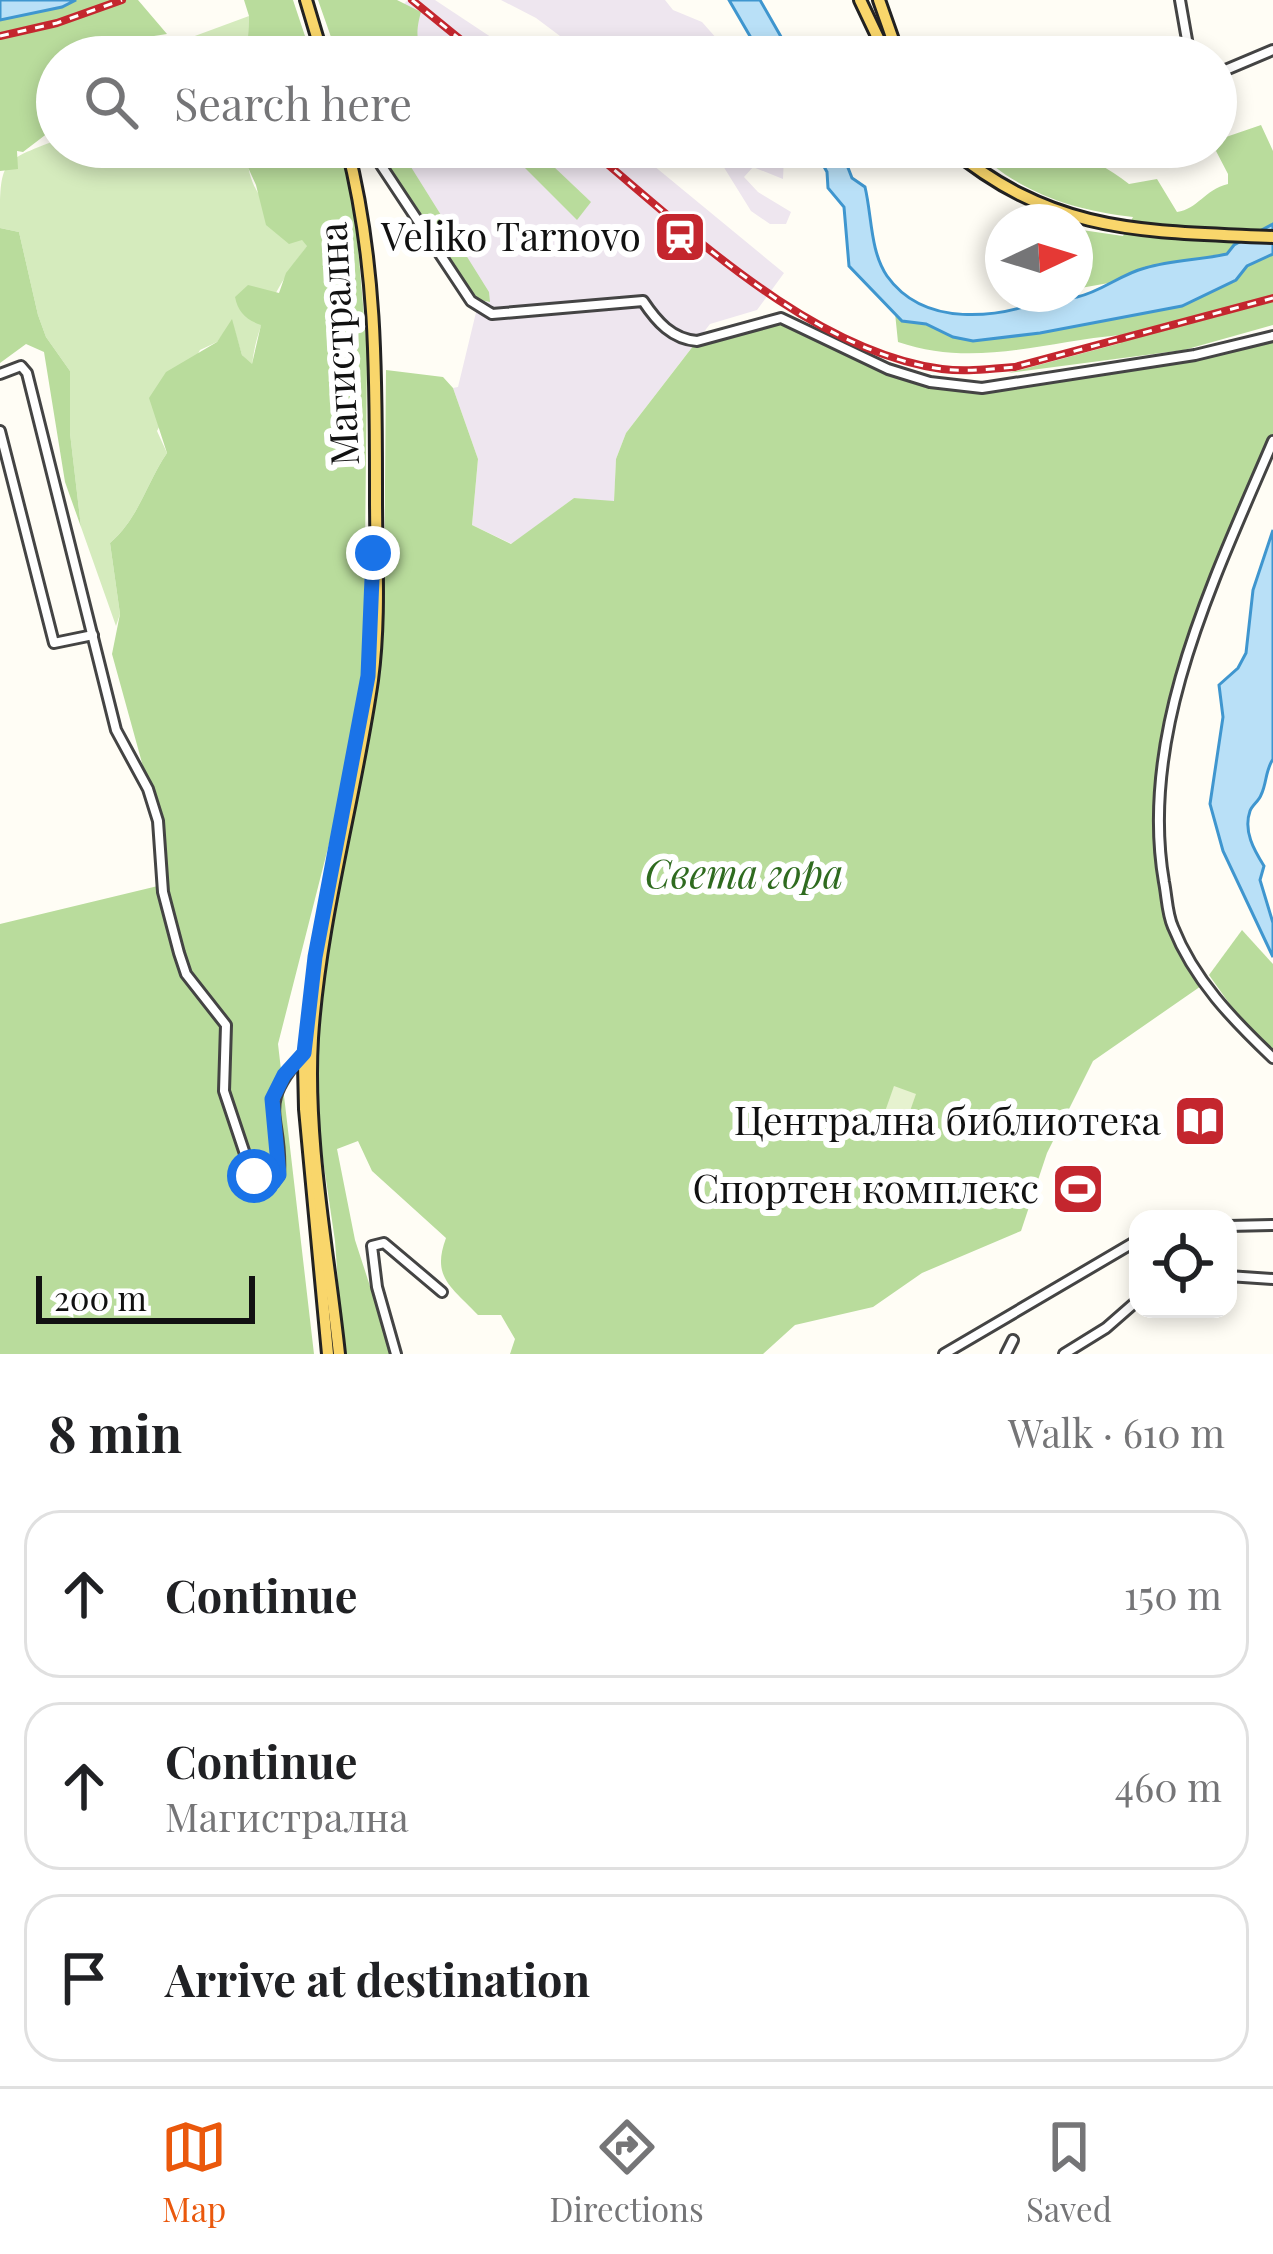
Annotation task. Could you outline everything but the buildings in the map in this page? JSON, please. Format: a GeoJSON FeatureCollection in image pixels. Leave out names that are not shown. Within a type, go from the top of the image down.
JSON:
{"type":"FeatureCollection","features":[{"type":"Feature","properties":{"kind":"main road"},"geometry":{"type":"LineString","coordinates":[[306,0],[317,36]]}},
{"type":"Feature","properties":{"kind":"main road"},"geometry":{"type":"LineString","coordinates":[[864,0],[879,36]]}},
{"type":"Feature","properties":{"kind":"main road"},"geometry":{"type":"LineString","coordinates":[[879,0],[892,36]]}},
{"type":"Feature","properties":{"kind":"main road","name":"Магистрална"},"geometry":{"type":"LineString","coordinates":[[339,1354],[311,1065],[322,958],[375,644],[375,314],[352,168]]}},
{"type":"Feature","properties":{"kind":"main road"},"geometry":{"type":"LineString","coordinates":[[978,168],[1050,211],[1128,230],[1273,237]]}},
{"type":"Feature","properties":{"kind":"main road"},"geometry":{"type":"LineString","coordinates":[[981,168],[988,175]]}},
{"type":"Feature","properties":{"kind":"main road","name":"Магистрална"},"geometry":{"type":"LineString","coordinates":[[328,1354],[304,1109],[304,1053],[315,957],[371,643],[370,314],[358,189]]}},
{"type":"Feature","properties":{"kind":"street"},"geometry":{"type":"LineString","coordinates":[[1180,0],[1186,36]]}},
{"type":"Feature","properties":{"kind":"street"},"geometry":{"type":"LineString","coordinates":[[1237,65],[1273,50]]}},
{"type":"Feature","properties":{"kind":"street"},"geometry":{"type":"LineString","coordinates":[[383,168],[471,301],[492,314],[643,301],[666,330],[684,340],[698,341],[781,317],[888,369],[930,382],[982,388],[1196,356],[1273,336]]}},
{"type":"Feature","properties":{"kind":"street"},"geometry":{"type":"LineString","coordinates":[[0,374],[21,366],[27,373],[116,730],[148,789],[158,821],[163,892],[179,953],[186,974],[226,1025],[224,1091],[248,1163],[262,1182],[273,1183],[279,1175],[272,1099],[284,1075],[304,1053]]}},
{"type":"Feature","properties":{"kind":"street"},"geometry":{"type":"LineString","coordinates":[[0,430],[54,643],[93,635]]}},
{"type":"Feature","properties":{"kind":"street"},"geometry":{"type":"LineString","coordinates":[[1273,441],[1183,672],[1161,778],[1156,832],[1172,925],[1204,984],[1273,1058]]}},
{"type":"Feature","properties":{"kind":"street"},"geometry":{"type":"LineString","coordinates":[[1237,1226],[1273,1225]]}},
{"type":"Feature","properties":{"kind":"street"},"geometry":{"type":"LineString","coordinates":[[396,1354],[377,1287],[372,1246],[383,1243],[395,1250],[442,1292]]}},
{"type":"Feature","properties":{"kind":"street"},"geometry":{"type":"LineString","coordinates":[[944,1354],[1129,1245]]}},
{"type":"Feature","properties":{"kind":"street"},"geometry":{"type":"LineString","coordinates":[[1237,1277],[1273,1279]]}},
{"type":"Feature","properties":{"kind":"street"},"geometry":{"type":"LineString","coordinates":[[1064,1354],[1129,1308]]}},
{"type":"Feature","properties":{"kind":"street"},"geometry":{"type":"LineString","coordinates":[[1006,1354],[1012,1340]]}},
{"type":"Feature","properties":{"kind":"shaded area"},"geometry":{"type":"Polygon","coordinates":[[[408,0],[435,0],[489,36],[379,36],[382,25],[408,0]]]}},
{"type":"Feature","properties":{"kind":"shaded area"},"geometry":{"type":"Polygon","coordinates":[[[501,0],[665,0],[673,10],[702,22],[714,36],[560,36],[501,0]]]}},
{"type":"Feature","properties":{"kind":"shaded area"},"geometry":{"type":"Polygon","coordinates":[[[407,168],[656,168],[784,273],[757,310],[710,324],[626,433],[616,459],[614,502],[574,498],[512,544],[472,525],[478,459],[453,388],[458,387],[479,300],[489,302],[407,168]]]}},
{"type":"Feature","properties":{"kind":"shaded area"},"geometry":{"type":"Polygon","coordinates":[[[724,168],[752,168],[744,177],[758,192],[791,212],[786,224],[770,224],[751,211],[724,168]]]}},
{"type":"Feature","properties":{"kind":"shaded area"},"geometry":{"type":"Polygon","coordinates":[[[756,168],[783,168],[783,179],[756,168]]]}},
{"type":"Feature","properties":{"kind":"green space"},"geometry":{"type":"Polygon","coordinates":[[[76,0],[138,0],[167,34],[36,36],[36,142],[17,151],[18,169],[0,171],[0,20],[76,0]]]}},
{"type":"Feature","properties":{"kind":"green space"},"geometry":{"type":"Polygon","coordinates":[[[244,0],[293,0],[305,36],[248,36],[244,0]]]}},
{"type":"Feature","properties":{"kind":"green space"},"geometry":{"type":"Polygon","coordinates":[[[318,0],[397,0],[421,12],[418,36],[331,36],[318,0]]]}},
{"type":"Feature","properties":{"kind":"green space"},"geometry":{"type":"Polygon","coordinates":[[[249,16],[248,36],[195,36],[249,16]]]}},
{"type":"Feature","properties":{"kind":"green space"},"geometry":{"type":"Polygon","coordinates":[[[1261,125],[1273,151],[1273,224],[1234,245],[1228,254],[1146,267],[1120,281],[1093,286],[1093,232],[1123,236],[1133,217],[1046,196],[996,168],[1105,168],[1129,184],[1157,179],[1177,212],[1228,184],[1225,168],[1237,168],[1237,133],[1261,125]]]}},
{"type":"Feature","properties":{"kind":"green space"},"geometry":{"type":"Polygon","coordinates":[[[36,148],[36,168],[249,168],[265,203],[308,245],[271,302],[252,366],[242,355],[232,322],[217,342],[200,350],[157,431],[167,453],[135,512],[110,543],[120,614],[116,626],[81,527],[70,433],[70,371],[46,337],[19,232],[0,228],[3,176],[7,166],[36,148]]]}},
{"type":"Feature","properties":{"kind":"green space"},"geometry":{"type":"Polygon","coordinates":[[[248,168],[346,168],[353,189],[367,351],[364,656],[343,789],[278,1044],[314,1354],[0,1354],[0,924],[162,885],[158,821],[112,654],[120,614],[110,543],[135,512],[167,453],[149,398],[166,372],[217,342],[232,319],[242,355],[252,364],[261,325],[244,315],[235,297],[248,285],[279,293],[286,273],[307,246],[302,240],[289,244],[266,225],[248,168]]]}},
{"type":"Feature","properties":{"kind":"green space"},"geometry":{"type":"Polygon","coordinates":[[[386,168],[412,168],[489,292],[490,302],[479,300],[386,168]]]}},
{"type":"Feature","properties":{"kind":"green space"},"geometry":{"type":"Polygon","coordinates":[[[525,168],[555,168],[591,202],[577,220],[525,168]]]}},
{"type":"Feature","properties":{"kind":"green space"},"geometry":{"type":"Polygon","coordinates":[[[0,228],[19,232],[46,337],[70,371],[70,433],[81,527],[65,482],[44,352],[26,344],[0,363],[0,228]]]}},
{"type":"Feature","properties":{"kind":"green space"},"geometry":{"type":"Polygon","coordinates":[[[1273,254],[1273,325],[1184,350],[1008,373],[1121,343],[1120,335],[982,353],[954,353],[898,342],[895,313],[903,321],[973,341],[1182,306],[1236,280],[1247,266],[1273,254]]]}},
{"type":"Feature","properties":{"kind":"green space","name":"Света гора"},"geometry":{"type":"Polygon","coordinates":[[[781,318],[888,369],[930,382],[982,388],[1195,355],[1273,336],[1273,441],[1183,672],[1161,778],[1156,832],[1171,925],[1204,984],[1093,1061],[1047,1153],[1021,1231],[922,1273],[873,1307],[795,1325],[763,1354],[510,1354],[515,1339],[501,1315],[478,1315],[447,1281],[441,1263],[446,1238],[372,1171],[358,1141],[337,1149],[355,1240],[392,1354],[343,1354],[335,1241],[320,1139],[317,1013],[377,666],[384,600],[386,370],[443,377],[453,388],[478,459],[472,525],[511,544],[574,498],[614,501],[616,459],[626,433],[697,341],[781,318]]]}},
{"type":"Feature","properties":{"kind":"green space"},"geometry":{"type":"Polygon","coordinates":[[[1242,930],[1273,964],[1273,1051],[1241,1020],[1209,975],[1242,930]]]}},
{"type":"Feature","properties":{"kind":"green space"},"geometry":{"type":"Polygon","coordinates":[[[894,1086],[916,1094],[903,1131],[881,1123],[894,1086]]]}},
{"type":"Feature","properties":{"kind":"water"},"geometry":{"type":"Polygon","coordinates":[[[0,0],[76,0],[0,20],[0,0]]]}},
{"type":"Feature","properties":{"kind":"water"},"geometry":{"type":"Polygon","coordinates":[[[729,0],[760,0],[781,36],[750,36],[729,0]]]}},
{"type":"Feature","properties":{"kind":"water"},"geometry":{"type":"Polygon","coordinates":[[[825,168],[848,168],[852,178],[865,187],[874,244],[887,276],[902,293],[941,311],[1093,312],[1093,291],[1128,274],[1227,254],[1234,245],[1273,224],[1273,254],[1247,266],[1236,280],[1182,306],[973,341],[926,324],[902,321],[849,266],[844,207],[828,188],[825,168]]]}},
{"type":"Feature","properties":{"kind":"water"},"geometry":{"type":"Polygon","coordinates":[[[1273,530],[1273,759],[1248,826],[1264,866],[1260,880],[1273,923],[1273,957],[1223,851],[1210,804],[1223,717],[1219,685],[1246,653],[1253,590],[1273,530]]]}},
{"type":"Feature","properties":{"kind":"railway"},"geometry":{"type":"LineString","coordinates":[[0,36],[57,23],[122,0]]}},
{"type":"Feature","properties":{"kind":"railway"},"geometry":{"type":"LineString","coordinates":[[412,0],[456,36]]}},
{"type":"Feature","properties":{"kind":"railway"},"geometry":{"type":"LineString","coordinates":[[612,168],[708,249],[798,312],[893,358],[942,369],[1015,367],[1273,298]]}},
{"type":"Feature","properties":{"kind":"place","name":"Veliko Tarnovo"},"geometry":{"type":"Point","coordinates":[680,237]}},
{"type":"Feature","properties":{"kind":"place","name":"Централна библиотека"},"geometry":{"type":"Point","coordinates":[1200,1121]}},
{"type":"Feature","properties":{"kind":"place","name":"Спортен комплекс"},"geometry":{"type":"Point","coordinates":[1078,1189]}},
{"type":"Feature","properties":{"kind":"route"},"geometry":{"type":"LineString","coordinates":[[254,1176],[273,1183],[279,1175],[272,1099],[284,1075],[304,1053],[315,957],[368,676],[373,553]]}}]}
